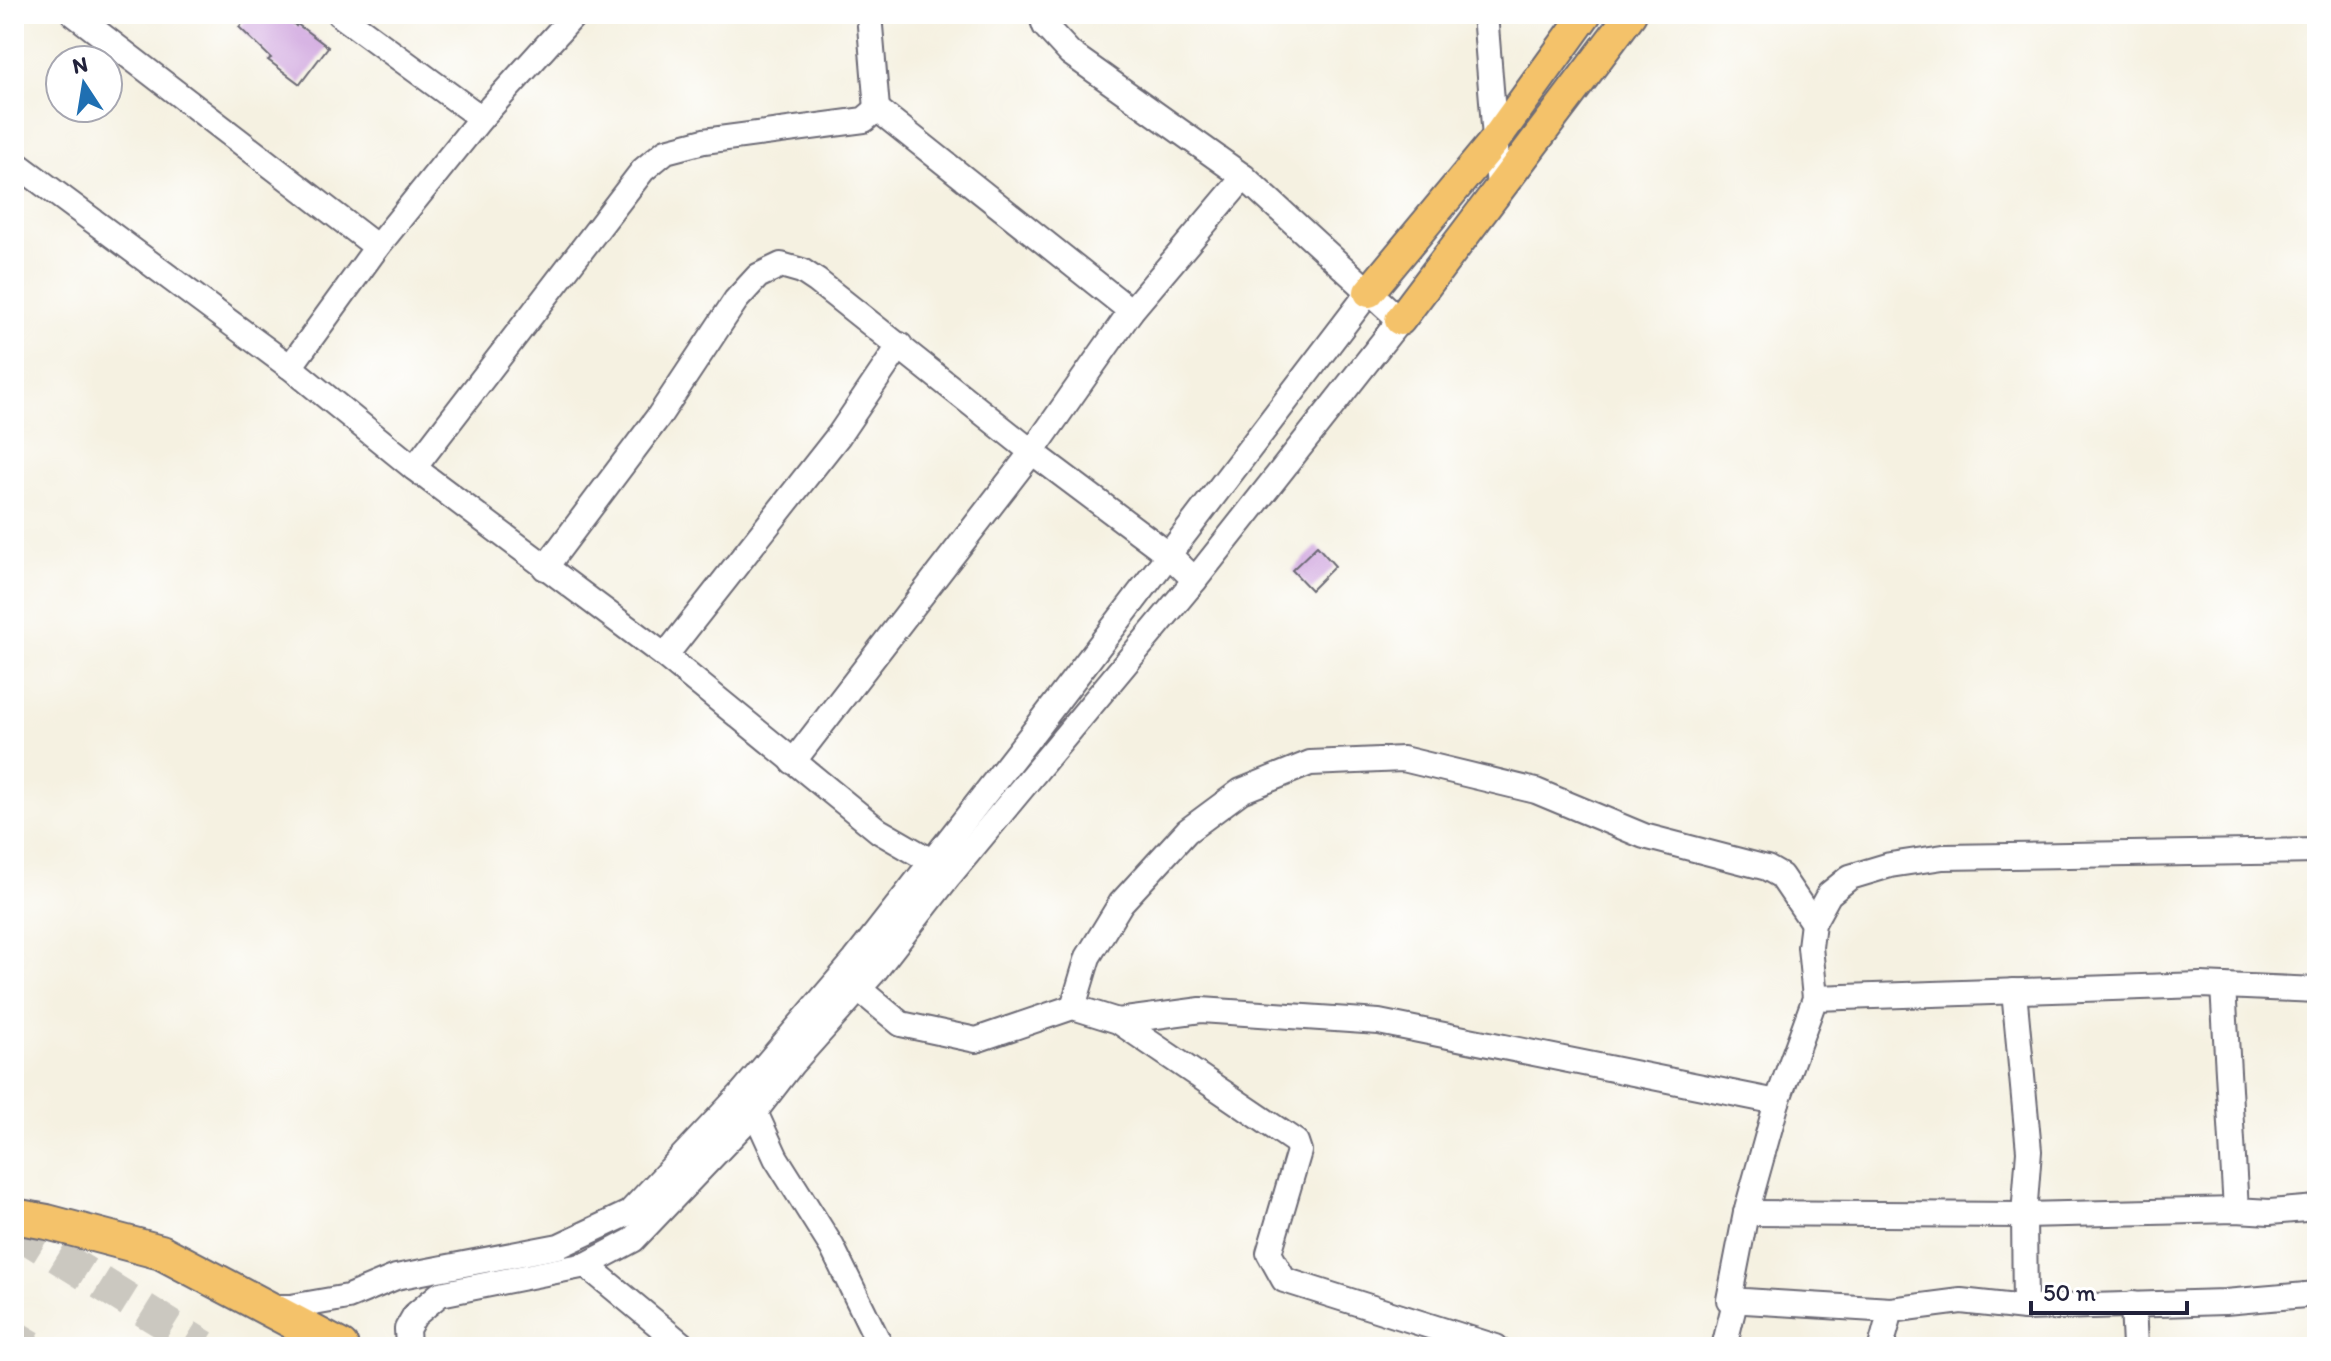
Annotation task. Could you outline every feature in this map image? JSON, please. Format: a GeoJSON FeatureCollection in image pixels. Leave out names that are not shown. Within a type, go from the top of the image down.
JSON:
{"type":"FeatureCollection","features":[{"type":"Feature","properties":{"kind":"highway"},"geometry":{"type":"LineString","coordinates":[[14,1216],[161,1252],[341,1347]]}},
{"type":"Feature","properties":{"kind":"main road"},"geometry":{"type":"LineString","coordinates":[[1369,292],[1495,140],[1586,14]]}},
{"type":"Feature","properties":{"kind":"main road"},"geometry":{"type":"LineString","coordinates":[[1400,320],[1631,14]]}},
{"type":"Feature","properties":{"kind":"street"},"geometry":{"type":"LineString","coordinates":[[74,14],[377,247]]}},
{"type":"Feature","properties":{"kind":"street"},"geometry":{"type":"LineString","coordinates":[[339,14],[481,118]]}},
{"type":"Feature","properties":{"kind":"street"},"geometry":{"type":"LineString","coordinates":[[290,367],[377,247],[481,118],[575,14]]}},
{"type":"Feature","properties":{"kind":"street"},"geometry":{"type":"LineString","coordinates":[[869,14],[877,109],[1131,311]]}},
{"type":"Feature","properties":{"kind":"street"},"geometry":{"type":"LineString","coordinates":[[408,1347],[407,1329],[415,1315],[440,1294],[578,1267],[633,1240],[755,1112],[940,869],[1195,580],[1400,320],[1244,177],[1070,53],[1045,26],[1041,14]]}},
{"type":"Feature","properties":{"kind":"street"},"geometry":{"type":"LineString","coordinates":[[1485,14],[1499,188]]}},
{"type":"Feature","properties":{"kind":"street"},"geometry":{"type":"LineString","coordinates":[[414,468],[643,170],[666,151],[704,141],[864,120],[877,109]]}},
{"type":"Feature","properties":{"kind":"street"},"geometry":{"type":"LineString","coordinates":[[14,162],[290,367],[414,468],[665,656],[879,831],[940,869]]}},
{"type":"Feature","properties":{"kind":"street"},"geometry":{"type":"LineString","coordinates":[[793,762],[1032,452],[1131,311],[1244,177]]}},
{"type":"Feature","properties":{"kind":"street"},"geometry":{"type":"LineString","coordinates":[[545,568],[659,416],[736,300],[758,276],[781,265],[802,271],[900,345],[1032,452],[1168,554],[1195,580]]}},
{"type":"Feature","properties":{"kind":"street"},"geometry":{"type":"LineString","coordinates":[[940,869],[1035,730],[1369,292]]}},
{"type":"Feature","properties":{"kind":"street"},"geometry":{"type":"LineString","coordinates":[[665,656],[839,435],[900,345]]}},
{"type":"Feature","properties":{"kind":"street"},"geometry":{"type":"LineString","coordinates":[[1073,1007],[1088,957],[1121,903],[1187,831],[1241,791],[1310,763],[1403,759],[1536,791],[1644,836],[1767,868],[1781,876],[1813,923]]}},
{"type":"Feature","properties":{"kind":"street"},"geometry":{"type":"LineString","coordinates":[[2317,851],[1943,857],[1890,865],[1850,877],[1829,894],[1813,923],[1810,947],[1815,998],[1777,1102],[1746,1213],[1729,1300],[1891,1310],[1961,1301],[2025,1308],[2225,1302],[2317,1294]]}},
{"type":"Feature","properties":{"kind":"street"},"geometry":{"type":"LineString","coordinates":[[851,982],[901,1024],[976,1040],[1073,1007],[1118,1021],[1296,1142],[1299,1151],[1269,1253],[1284,1280],[1496,1347]]}},
{"type":"Feature","properties":{"kind":"street"},"geometry":{"type":"LineString","coordinates":[[267,1307],[291,1307],[348,1297],[396,1277],[559,1246],[629,1213],[851,982]]}},
{"type":"Feature","properties":{"kind":"street"},"geometry":{"type":"LineString","coordinates":[[1815,998],[2223,986],[2317,990]]}},
{"type":"Feature","properties":{"kind":"street"},"geometry":{"type":"LineString","coordinates":[[2223,986],[2236,1210]]}},
{"type":"Feature","properties":{"kind":"street"},"geometry":{"type":"LineString","coordinates":[[2014,991],[2029,1151],[2024,1215],[2025,1308]]}},
{"type":"Feature","properties":{"kind":"street"},"geometry":{"type":"LineString","coordinates":[[1118,1021],[1201,1010],[1379,1022],[1777,1102]]}},
{"type":"Feature","properties":{"kind":"street"},"geometry":{"type":"LineString","coordinates":[[755,1112],[776,1158],[832,1247],[881,1347]]}},
{"type":"Feature","properties":{"kind":"street"},"geometry":{"type":"LineString","coordinates":[[1746,1213],[2024,1215],[2236,1210],[2270,1212],[2317,1208]]}},
{"type":"Feature","properties":{"kind":"street"},"geometry":{"type":"LineString","coordinates":[[559,1246],[578,1267],[685,1347]]}},
{"type":"Feature","properties":{"kind":"street"},"geometry":{"type":"LineString","coordinates":[[1724,1347],[1735,1302]]}},
{"type":"Feature","properties":{"kind":"street"},"geometry":{"type":"LineString","coordinates":[[2133,1304],[2135,1347]]}},
{"type":"Feature","properties":{"kind":"street"},"geometry":{"type":"LineString","coordinates":[[1881,1347],[1891,1310]]}},
{"type":"Feature","properties":{"kind":"building"},"geometry":{"type":"Polygon","coordinates":[[[251,14],[284,14],[296,26],[328,47],[300,84],[268,60],[271,58],[239,27],[251,14]]]}},
{"type":"Feature","properties":{"kind":"building"},"geometry":{"type":"Polygon","coordinates":[[[1317,546],[1335,566],[1311,590],[1292,570],[1317,546]]]}},
{"type":"Feature","properties":{"kind":"tunnel"},"geometry":{"type":"LineString","coordinates":[[14,1229],[204,1347]]}},
{"type":"Feature","properties":{"kind":"tunnel"},"geometry":{"type":"LineString","coordinates":[[14,1337],[31,1347]]}}]}
